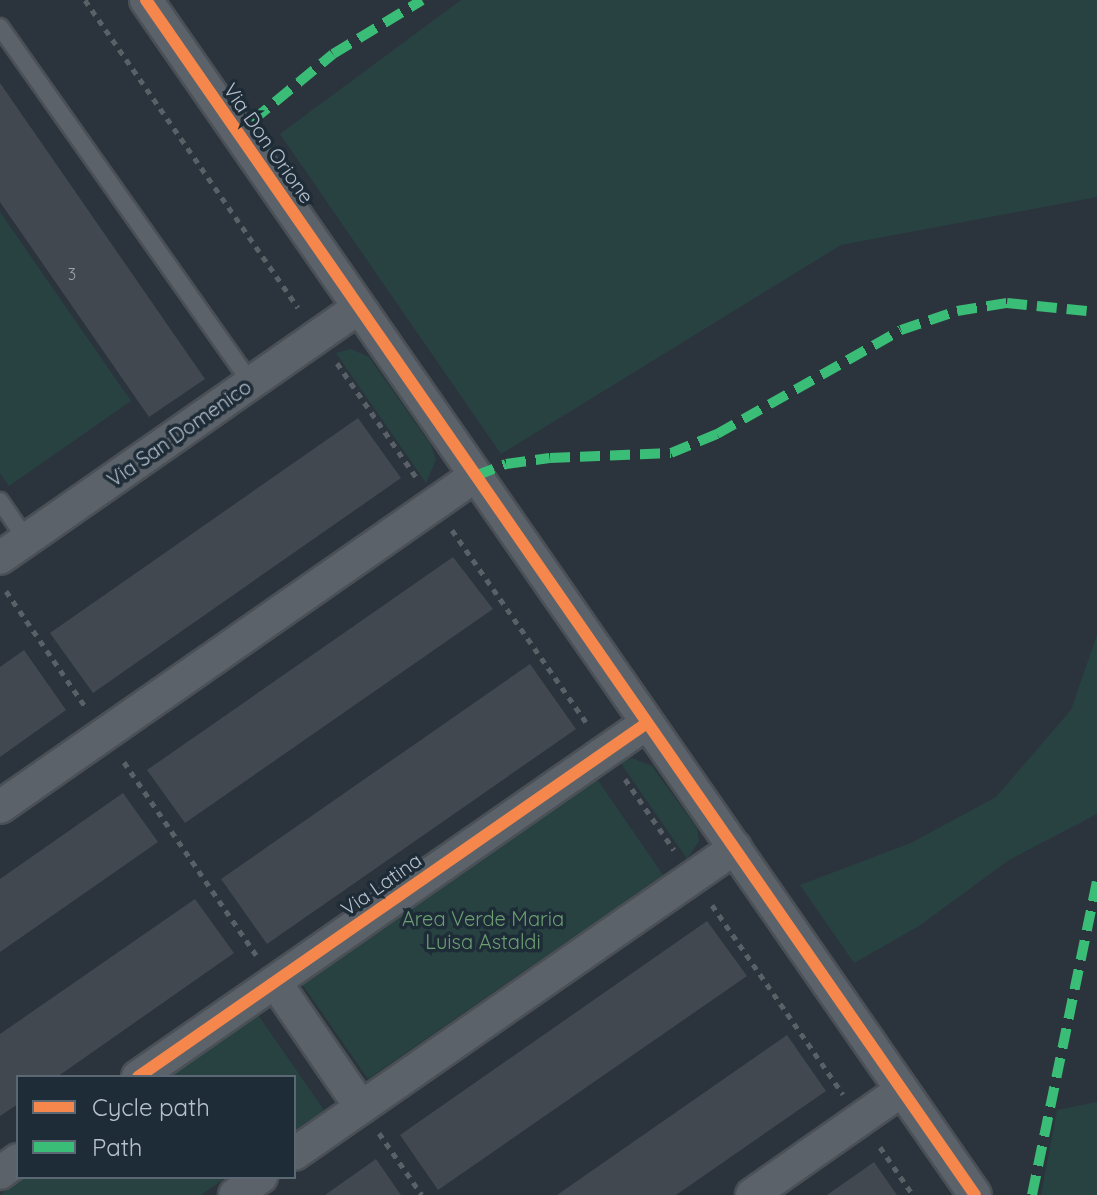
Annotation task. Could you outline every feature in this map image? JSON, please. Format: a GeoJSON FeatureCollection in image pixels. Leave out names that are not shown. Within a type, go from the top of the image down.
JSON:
{"type":"FeatureCollection","features":[{"type":"Feature","properties":{"kind":"street","name":"Via Don Orione"},"geometry":{"type":"LineString","coordinates":[[146,0],[359,308]]}},
{"type":"Feature","properties":{"kind":"street","name":"Via San Domenico"},"geometry":{"type":"LineString","coordinates":[[0,558],[359,308]]}},
{"type":"Feature","properties":{"kind":"street"},"geometry":{"type":"LineString","coordinates":[[359,308],[975,1195]]}},
{"type":"Feature","properties":{"kind":"street"},"geometry":{"type":"LineString","coordinates":[[0,807],[475,476]]}},
{"type":"Feature","properties":{"kind":"street","name":"Via Latina"},"geometry":{"type":"LineString","coordinates":[[141,1075],[647,723]]}},
{"type":"Feature","properties":{"kind":"street"},"geometry":{"type":"LineString","coordinates":[[296,1153],[735,848]]}},
{"type":"Feature","properties":{"kind":"street"},"geometry":{"type":"LineString","coordinates":[[275,982],[361,1107]]}},
{"type":"Feature","properties":{"kind":"street"},"geometry":{"type":"LineString","coordinates":[[752,1195],[902,1090]]}},
{"type":"Feature","properties":{"kind":"street"},"geometry":{"type":"LineString","coordinates":[[235,1195],[258,1179]]}},
{"type":"Feature","properties":{"kind":"lane"},"geometry":{"type":"LineString","coordinates":[[0,27],[251,383]]}},
{"type":"Feature","properties":{"kind":"lane"},"geometry":{"type":"LineString","coordinates":[[0,501],[26,539]]}},
{"type":"Feature","properties":{"kind":"path"},"geometry":{"type":"LineString","coordinates":[[85,0],[303,316]]}},
{"type":"Feature","properties":{"kind":"path"},"geometry":{"type":"LineString","coordinates":[[197,161],[206,155]]}},
{"type":"Feature","properties":{"kind":"path"},"geometry":{"type":"LineString","coordinates":[[332,356],[422,486]]}},
{"type":"Feature","properties":{"kind":"path"},"geometry":{"type":"LineString","coordinates":[[449,525],[590,728]]}},
{"type":"Feature","properties":{"kind":"path"},"geometry":{"type":"LineString","coordinates":[[0,582],[96,722]]}},
{"type":"Feature","properties":{"kind":"path"},"geometry":{"type":"LineString","coordinates":[[123,761],[275,982]]}},
{"type":"Feature","properties":{"kind":"path"},"geometry":{"type":"LineString","coordinates":[[615,765],[683,862]]}},
{"type":"Feature","properties":{"kind":"path"},"geometry":{"type":"LineString","coordinates":[[709,900],[845,1096]]}},
{"type":"Feature","properties":{"kind":"path"},"geometry":{"type":"LineString","coordinates":[[361,1107],[422,1195]]}},
{"type":"Feature","properties":{"kind":"path"},"geometry":{"type":"LineString","coordinates":[[873,1136],[913,1195]]}},
{"type":"Feature","properties":{"kind":"green space"},"geometry":{"type":"Polygon","coordinates":[[[461,0],[1097,0],[1097,197],[841,245],[501,454],[280,134],[461,0]]]}},
{"type":"Feature","properties":{"kind":"green space"},"geometry":{"type":"Polygon","coordinates":[[[0,212],[131,401],[9,486],[0,473],[0,212]]]}},
{"type":"Feature","properties":{"kind":"green space"},"geometry":{"type":"Polygon","coordinates":[[[351,349],[369,357],[431,445],[436,460],[426,483],[336,353],[351,349]]]}},
{"type":"Feature","properties":{"kind":"green space"},"geometry":{"type":"Polygon","coordinates":[[[1097,635],[1097,814],[1009,860],[919,926],[854,963],[800,885],[911,843],[996,797],[1071,710],[1097,635]]]}},
{"type":"Feature","properties":{"kind":"green space"},"geometry":{"type":"Polygon","coordinates":[[[632,758],[652,766],[697,828],[699,841],[687,859],[620,762],[632,758]]]}},
{"type":"Feature","properties":{"kind":"green space","name":"Area Verde Maria Luisa Astaldi"},"geometry":{"type":"Polygon","coordinates":[[[597,779],[663,875],[368,1079],[302,984],[597,779]]]}},
{"type":"Feature","properties":{"kind":"green space"},"geometry":{"type":"Polygon","coordinates":[[[258,1015],[324,1110],[296,1130],[296,1075],[171,1075],[258,1015]]]}},
{"type":"Feature","properties":{"kind":"green space"},"geometry":{"type":"Polygon","coordinates":[[[1097,1102],[1097,1195],[1041,1195],[1057,1110],[1097,1102]]]}},
{"type":"Feature","properties":{"kind":"green space"},"geometry":{"type":"Polygon","coordinates":[[[21,1179],[224,1179],[201,1195],[0,1195],[21,1179]]]}},
{"type":"Feature","properties":{"kind":"building"},"geometry":{"type":"Polygon","coordinates":[[[0,83],[205,379],[149,417],[0,202],[0,83]]]}},
{"type":"Feature","properties":{"kind":"building"},"geometry":{"type":"Polygon","coordinates":[[[358,418],[401,478],[93,693],[50,633],[358,418]]]}},
{"type":"Feature","properties":{"kind":"building"},"geometry":{"type":"Polygon","coordinates":[[[453,557],[493,609],[185,823],[147,770],[453,557]]]}},
{"type":"Feature","properties":{"kind":"building"},"geometry":{"type":"Polygon","coordinates":[[[24,650],[66,710],[0,757],[0,667],[24,650]]]}},
{"type":"Feature","properties":{"kind":"building"},"geometry":{"type":"Polygon","coordinates":[[[530,664],[576,729],[267,944],[221,879],[530,664]]]}},
{"type":"Feature","properties":{"kind":"building"},"geometry":{"type":"Polygon","coordinates":[[[123,793],[158,842],[0,952],[0,879],[123,793]]]}},
{"type":"Feature","properties":{"kind":"building"},"geometry":{"type":"Polygon","coordinates":[[[195,899],[234,953],[60,1075],[16,1075],[16,1105],[0,1116],[0,1034],[195,899]]]}},
{"type":"Feature","properties":{"kind":"building"},"geometry":{"type":"Polygon","coordinates":[[[707,921],[747,976],[438,1190],[400,1135],[707,921]]]}},
{"type":"Feature","properties":{"kind":"building"},"geometry":{"type":"Polygon","coordinates":[[[787,1035],[826,1091],[676,1195],[557,1195],[787,1035]]]}},
{"type":"Feature","properties":{"kind":"building"},"geometry":{"type":"Polygon","coordinates":[[[376,1159],[401,1195],[325,1195],[376,1159]]]}},
{"type":"Feature","properties":{"kind":"building"},"geometry":{"type":"Polygon","coordinates":[[[874,1162],[897,1195],[827,1195],[874,1162]]]}},
{"type":"Feature","properties":{"kind":"marked path"},"geometry":{"type":"LineString","coordinates":[[252,121],[333,54],[422,0]]}},
{"type":"Feature","properties":{"kind":"marked path"},"geometry":{"type":"LineString","coordinates":[[475,476],[506,464],[550,458],[671,453],[717,434],[901,330],[957,311],[1007,303],[1097,312]]}},
{"type":"Feature","properties":{"kind":"marked path"},"geometry":{"type":"LineString","coordinates":[[1032,1195],[1097,882]]}},
{"type":"Feature","properties":{"kind":"cycle path"},"geometry":{"type":"LineString","coordinates":[[146,0],[975,1195]]}},
{"type":"Feature","properties":{"kind":"cycle path"},"geometry":{"type":"LineString","coordinates":[[141,1075],[647,723]]}}]}
